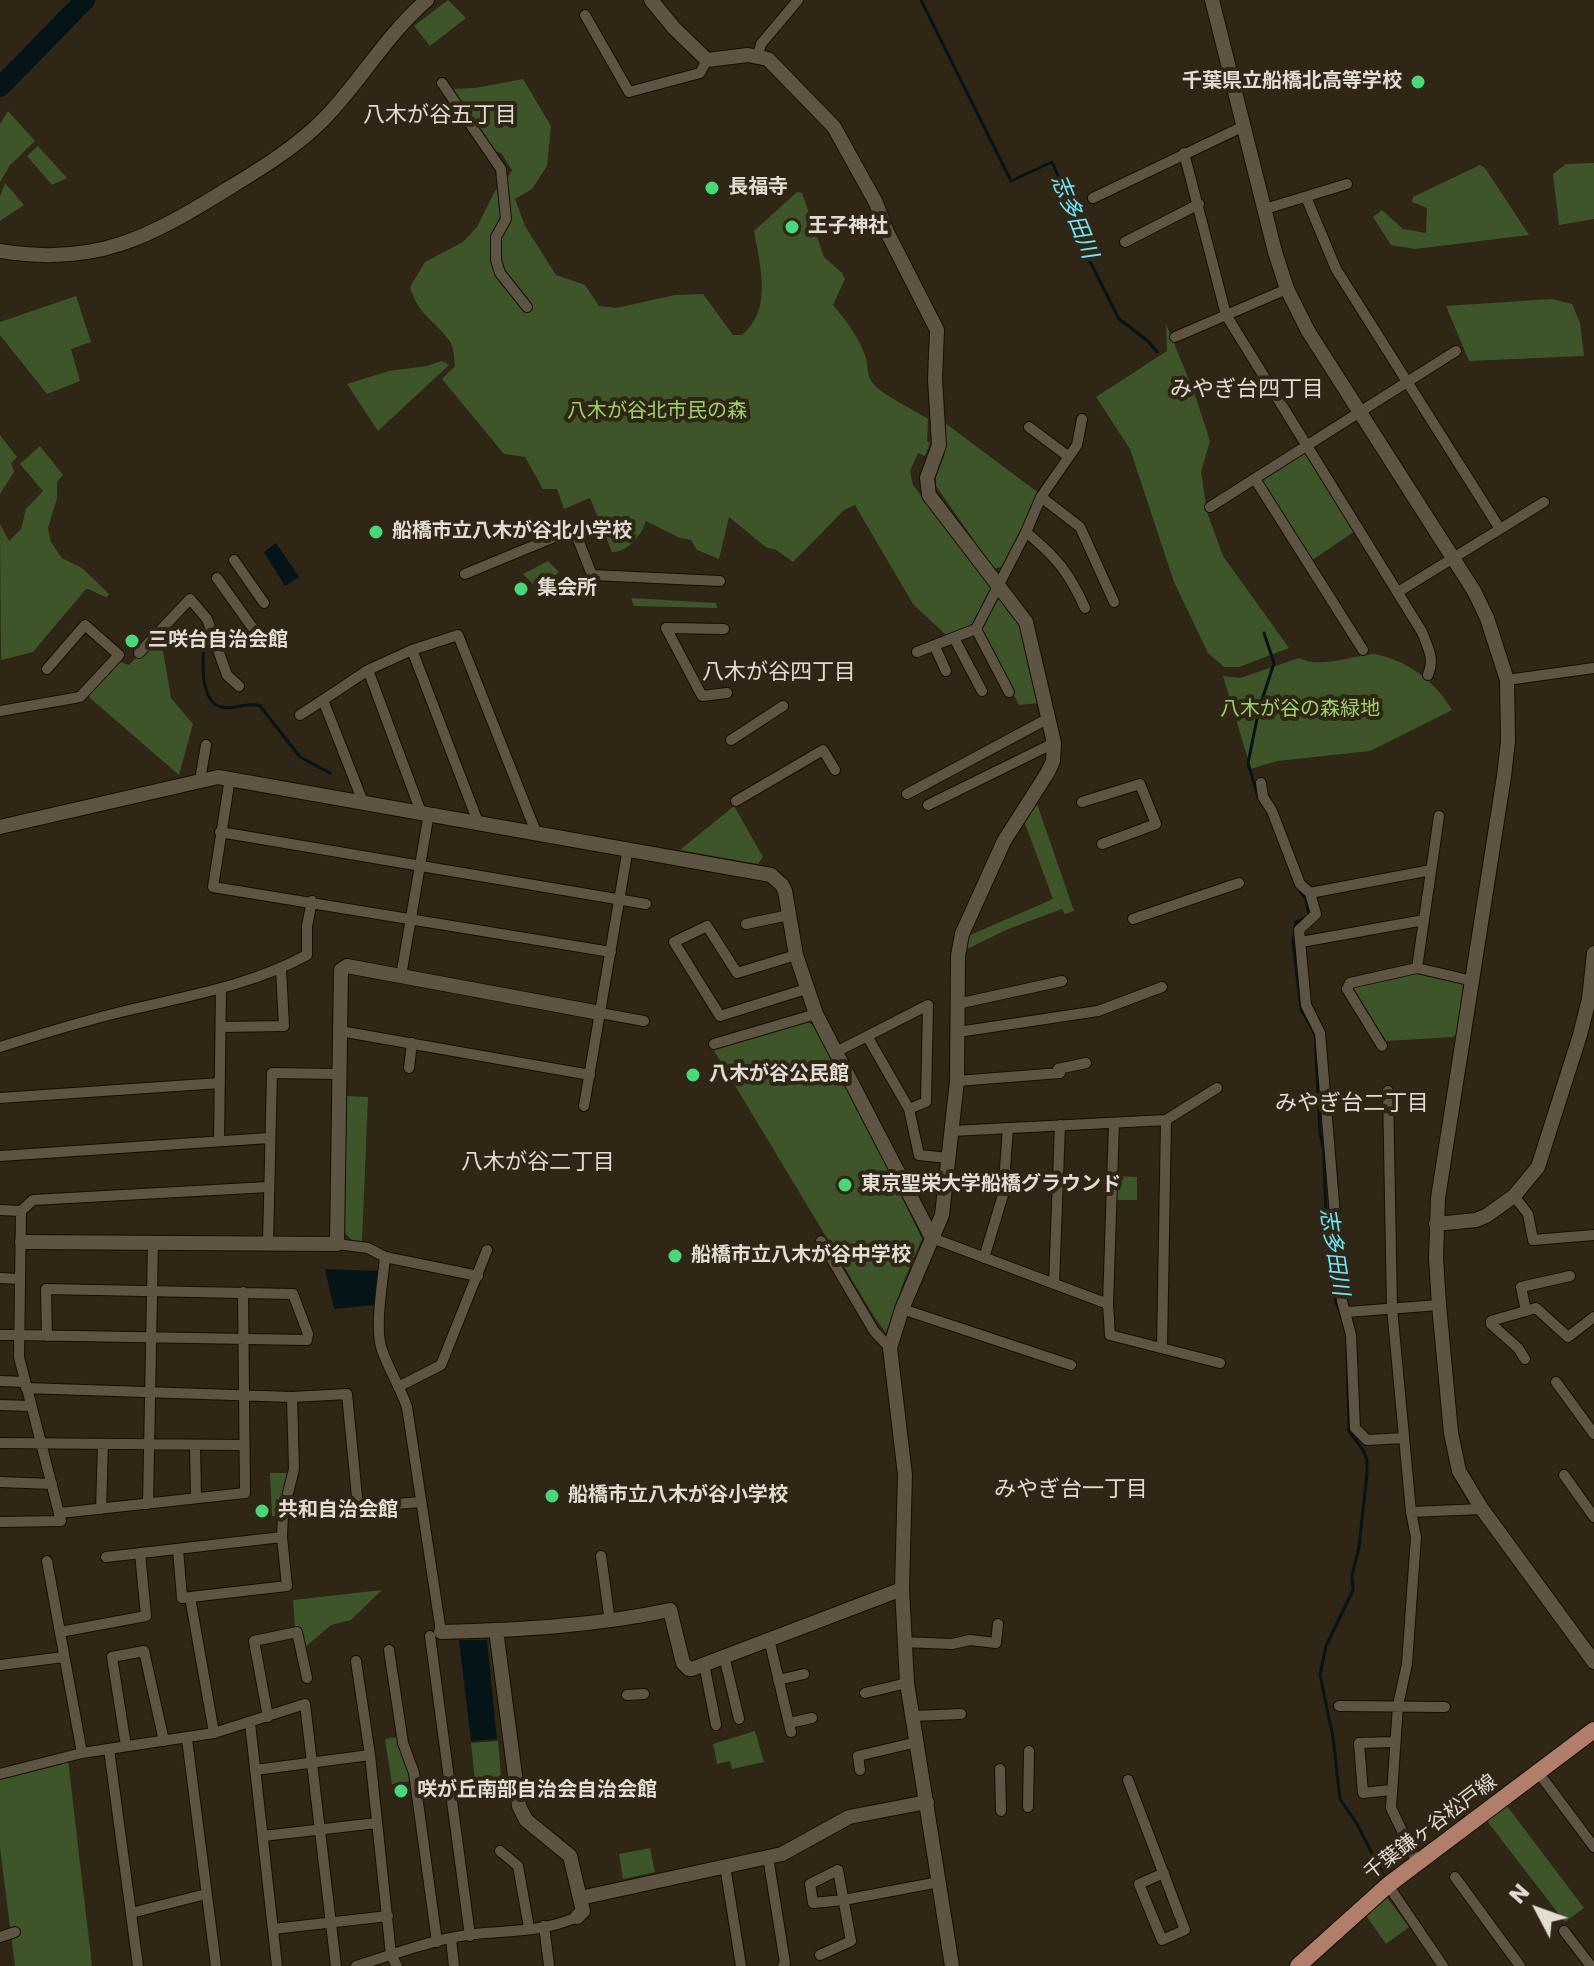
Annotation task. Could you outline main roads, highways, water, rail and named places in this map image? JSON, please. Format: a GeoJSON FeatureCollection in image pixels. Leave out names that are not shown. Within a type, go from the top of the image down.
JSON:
{"type":"FeatureCollection","features":[{"type":"Feature","properties":{"kind":"main road","name":"千葉鎌ヶ谷松戸線"},"geometry":{"type":"LineString","coordinates":[[1298,1966],[1417,1862],[1592,1734]]}},
{"type":"Feature","properties":{"kind":"waterway"},"geometry":{"type":"LineString","coordinates":[[0,87],[85,0]]}},
{"type":"Feature","properties":{"kind":"waterway","name":"志多田川"},"geometry":{"type":"LineString","coordinates":[[921,0],[1011,181],[1052,162],[1060,180],[1070,222],[1119,319],[1148,341],[1157,352]]}},
{"type":"Feature","properties":{"kind":"waterway"},"geometry":{"type":"LineString","coordinates":[[205,628],[203,672],[213,702],[226,708],[260,706],[300,757],[330,773]]}},
{"type":"Feature","properties":{"kind":"waterway","name":"志多田川"},"geometry":{"type":"LineString","coordinates":[[1264,633],[1274,663],[1259,709],[1248,763],[1258,797],[1266,810]]}},
{"type":"Feature","properties":{"kind":"waterway","name":"志多田川"},"geometry":{"type":"LineString","coordinates":[[1295,884],[1306,899],[1309,916],[1296,922],[1293,941],[1301,1009],[1315,1034],[1326,1219],[1336,1302],[1340,1312]]}},
{"type":"Feature","properties":{"kind":"waterway","name":"志多田川"},"geometry":{"type":"LineString","coordinates":[[1347,1351],[1349,1431],[1363,1450],[1367,1474],[1359,1547],[1352,1576],[1353,1590],[1326,1646],[1320,1675],[1333,1737],[1340,1799],[1357,1824],[1383,1875]]}},
{"type":"Feature","properties":{"kind":"place","name":"千葉県立船橋北高等学校"},"geometry":{"type":"Point","coordinates":[1418,82]}},
{"type":"Feature","properties":{"kind":"place","name":"長福寺"},"geometry":{"type":"Point","coordinates":[712,188]}},
{"type":"Feature","properties":{"kind":"place","name":"王子神社"},"geometry":{"type":"Point","coordinates":[792,227]}},
{"type":"Feature","properties":{"kind":"place","name":"船橋市立八木が谷北小学校"},"geometry":{"type":"Point","coordinates":[376,532]}},
{"type":"Feature","properties":{"kind":"place","name":"集会所"},"geometry":{"type":"Point","coordinates":[521,589]}},
{"type":"Feature","properties":{"kind":"place","name":"三咲台自治会館"},"geometry":{"type":"Point","coordinates":[132,641]}},
{"type":"Feature","properties":{"kind":"place","name":"八木が谷公民館"},"geometry":{"type":"Point","coordinates":[693,1075]}},
{"type":"Feature","properties":{"kind":"place","name":"東京聖栄大学船橋グラウンド"},"geometry":{"type":"Point","coordinates":[845,1185]}},
{"type":"Feature","properties":{"kind":"place","name":"船橋市立八木が谷中学校"},"geometry":{"type":"Point","coordinates":[675,1256]}},
{"type":"Feature","properties":{"kind":"place","name":"船橋市立八木が谷小学校"},"geometry":{"type":"Point","coordinates":[552,1496]}},
{"type":"Feature","properties":{"kind":"place","name":"共和自治会館"},"geometry":{"type":"Point","coordinates":[262,1511]}},
{"type":"Feature","properties":{"kind":"place","name":"咲が丘南部自治会自治会館"},"geometry":{"type":"Point","coordinates":[401,1791]}},
{"type":"Feature","properties":{"kind":"district","name":"八木が谷五丁目"},"geometry":{"type":"Point","coordinates":[440,116]}},
{"type":"Feature","properties":{"kind":"district","name":"みやぎ台四丁目"},"geometry":{"type":"Point","coordinates":[1247,390]}},
{"type":"Feature","properties":{"kind":"district","name":"八木が谷四丁目"},"geometry":{"type":"Point","coordinates":[779,673]}},
{"type":"Feature","properties":{"kind":"district","name":"みやぎ台二丁目"},"geometry":{"type":"Point","coordinates":[1352,1104]}},
{"type":"Feature","properties":{"kind":"district","name":"八木が谷二丁目"},"geometry":{"type":"Point","coordinates":[538,1163]}},
{"type":"Feature","properties":{"kind":"district","name":"みやぎ台一丁目"},"geometry":{"type":"Point","coordinates":[1071,1490]}},
{"type":"Feature","properties":{"kind":"park label","name":"八木が谷北市民の森"},"geometry":{"type":"Point","coordinates":[657,412]}},
{"type":"Feature","properties":{"kind":"park label","name":"八木が谷の森緑地"},"geometry":{"type":"Point","coordinates":[1300,710]}}]}
